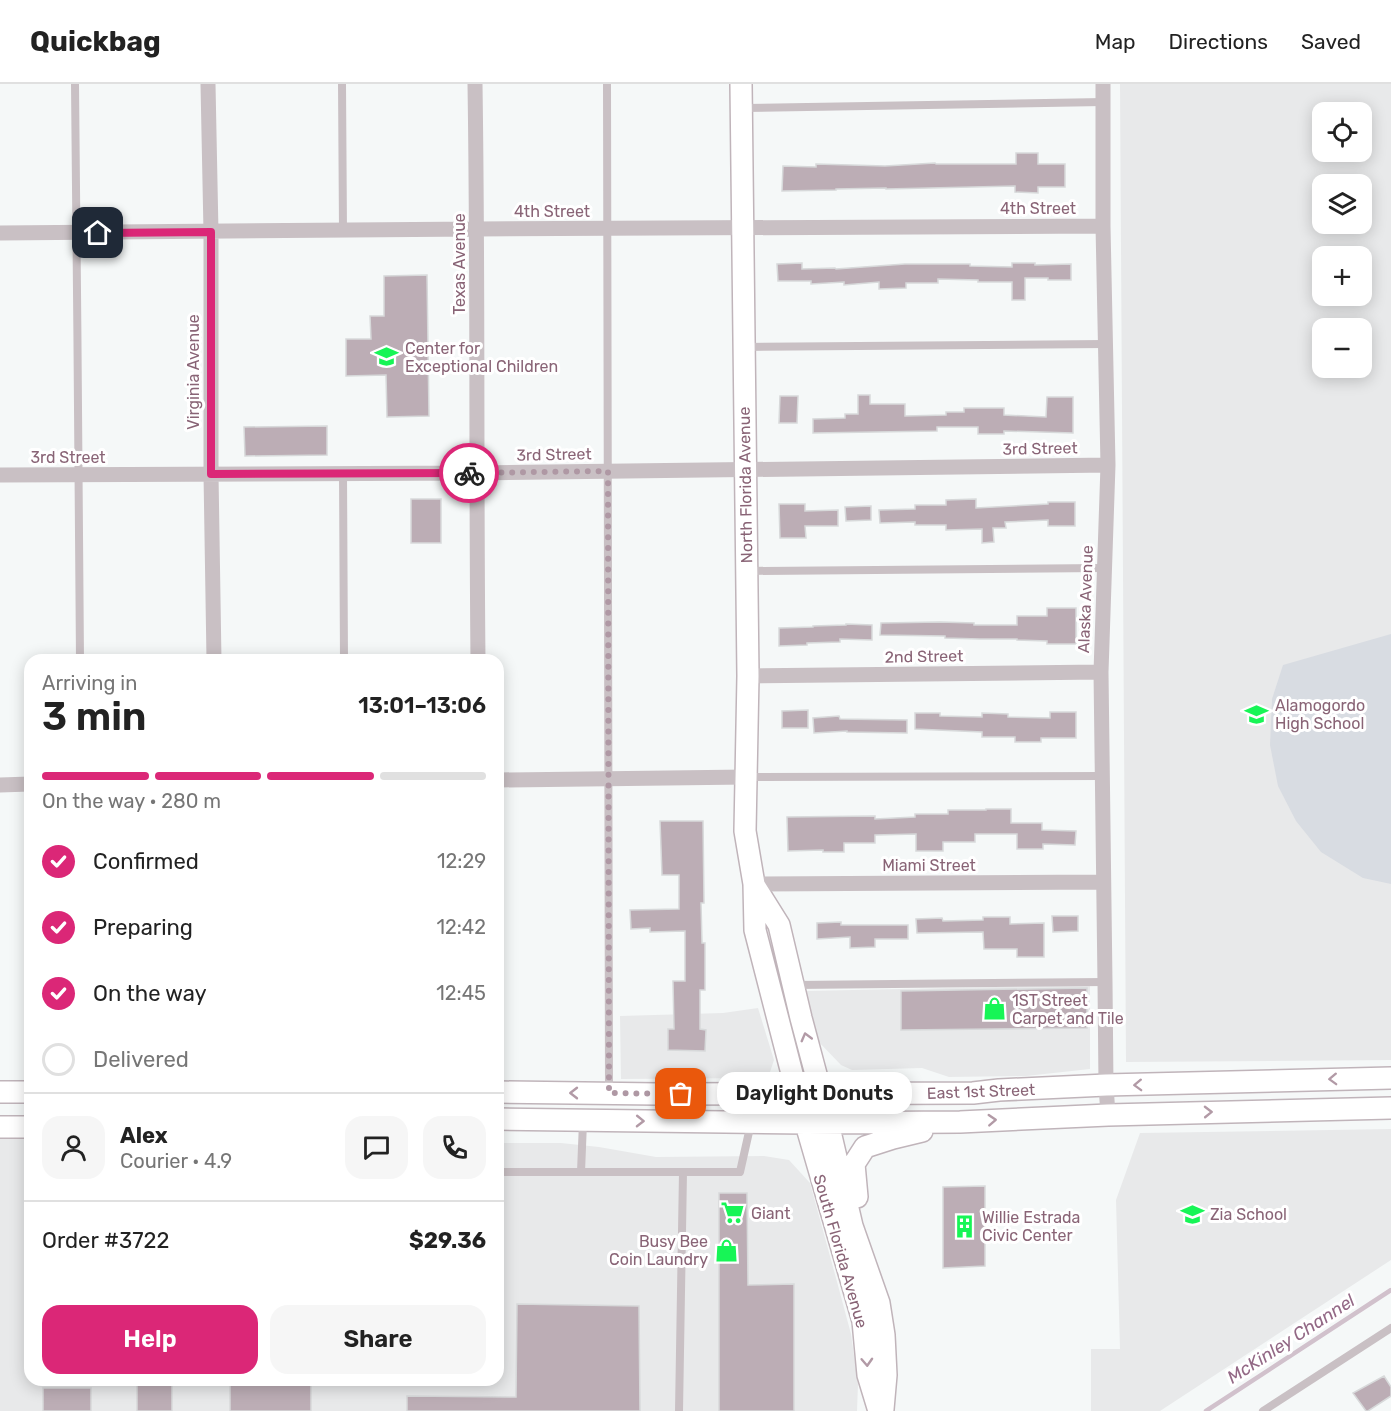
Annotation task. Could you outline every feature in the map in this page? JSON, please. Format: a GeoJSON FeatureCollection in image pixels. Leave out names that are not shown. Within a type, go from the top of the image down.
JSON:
{"type":"FeatureCollection","features":[{"type":"Feature","properties":{"kind":"main road","name":"North Florida Avenue"},"geometry":{"type":"LineString","coordinates":[[741,84],[748,676],[745,831],[754,884],[755,930],[797,1093]]}},
{"type":"Feature","properties":{"kind":"main road","name":"North Florida Avenue"},"geometry":{"type":"LineString","coordinates":[[754,884],[778,926],[829,1123]]}},
{"type":"Feature","properties":{"kind":"main road","name":"East 1st Street"},"geometry":{"type":"LineString","coordinates":[[504,1092],[973,1093],[1106,1086],[1391,1078]]}},
{"type":"Feature","properties":{"kind":"main road"},"geometry":{"type":"LineString","coordinates":[[0,1092],[24,1092]]}},
{"type":"Feature","properties":{"kind":"main road","name":"South Florida Avenue"},"geometry":{"type":"LineString","coordinates":[[797,1093],[863,1321],[868,1375],[880,1411]]}},
{"type":"Feature","properties":{"kind":"main road","name":"East 1st Street"},"geometry":{"type":"LineString","coordinates":[[504,1119],[806,1123],[960,1122],[1108,1115],[1391,1108]]}},
{"type":"Feature","properties":{"kind":"main road"},"geometry":{"type":"LineString","coordinates":[[879,1303],[875,1270],[860,1217],[854,1164],[865,1147],[960,1122]]}},
{"type":"Feature","properties":{"kind":"main road","name":"South Florida Avenue"},"geometry":{"type":"LineString","coordinates":[[829,1123],[852,1226],[879,1303],[884,1335],[886,1375],[880,1411]]}},
{"type":"Feature","properties":{"kind":"main road"},"geometry":{"type":"LineString","coordinates":[[0,1127],[24,1127]]}},
{"type":"Feature","properties":{"kind":"street","name":"Virginia Avenue"},"geometry":{"type":"LineString","coordinates":[[208,84],[214,654]]}},
{"type":"Feature","properties":{"kind":"street","name":"Texas Avenue"},"geometry":{"type":"LineString","coordinates":[[475,84],[478,654]]}},
{"type":"Feature","properties":{"kind":"street","name":"Alaska Avenue"},"geometry":{"type":"LineString","coordinates":[[1103,84],[1103,226],[1108,465],[1101,672],[1104,982],[1108,1115]]}},
{"type":"Feature","properties":{"kind":"street","name":"4th Street"},"geometry":{"type":"LineString","coordinates":[[0,233],[1103,226]]}},
{"type":"Feature","properties":{"kind":"street","name":"3rd Street"},"geometry":{"type":"LineString","coordinates":[[0,475],[476,473],[1108,465]]}},
{"type":"Feature","properties":{"kind":"street","name":"2nd Street"},"geometry":{"type":"LineString","coordinates":[[748,676],[1101,672]]}},
{"type":"Feature","properties":{"kind":"street"},"geometry":{"type":"LineString","coordinates":[[504,780],[747,777]]}},
{"type":"Feature","properties":{"kind":"street"},"geometry":{"type":"LineString","coordinates":[[0,785],[24,784]]}},
{"type":"Feature","properties":{"kind":"street","name":"Miami Street"},"geometry":{"type":"LineString","coordinates":[[754,884],[1104,882]]}},
{"type":"Feature","properties":{"kind":"lane"},"geometry":{"type":"LineString","coordinates":[[75,84],[80,654]]}},
{"type":"Feature","properties":{"kind":"lane"},"geometry":{"type":"LineString","coordinates":[[342,84],[343,230]]}},
{"type":"Feature","properties":{"kind":"lane"},"geometry":{"type":"LineString","coordinates":[[608,84],[609,1093]]}},
{"type":"Feature","properties":{"kind":"lane"},"geometry":{"type":"LineString","coordinates":[[741,108],[1103,102]]}},
{"type":"Feature","properties":{"kind":"lane"},"geometry":{"type":"LineString","coordinates":[[744,347],[1105,344]]}},
{"type":"Feature","properties":{"kind":"lane"},"geometry":{"type":"LineString","coordinates":[[343,474],[344,654]]}},
{"type":"Feature","properties":{"kind":"lane"},"geometry":{"type":"LineString","coordinates":[[746,571],[1104,568]]}},
{"type":"Feature","properties":{"kind":"lane"},"geometry":{"type":"LineString","coordinates":[[747,777],[1102,776]]}},
{"type":"Feature","properties":{"kind":"lane"},"geometry":{"type":"LineString","coordinates":[[793,985],[1104,982]]}},
{"type":"Feature","properties":{"kind":"lane"},"geometry":{"type":"LineString","coordinates":[[581,1172],[583,1120]]}},
{"type":"Feature","properties":{"kind":"lane"},"geometry":{"type":"LineString","coordinates":[[504,1172],[740,1172],[752,1122]]}},
{"type":"Feature","properties":{"kind":"lane"},"geometry":{"type":"LineString","coordinates":[[679,1411],[683,1172]]}},
{"type":"Feature","properties":{"kind":"lane"},"geometry":{"type":"LineString","coordinates":[[1263,1411],[1391,1328]]}},
{"type":"Feature","properties":{"kind":"shaded area","name":"Alamogordo High School"},"geometry":{"type":"Polygon","coordinates":[[[1120,84],[1391,84],[1391,1060],[1126,1062],[1120,84]]]}},
{"type":"Feature","properties":{"kind":"shaded area"},"geometry":{"type":"Polygon","coordinates":[[[1391,634],[1391,884],[1363,878],[1321,852],[1296,821],[1278,786],[1270,745],[1272,699],[1283,665],[1391,634]]]}},
{"type":"Feature","properties":{"kind":"shaded area"},"geometry":{"type":"Polygon","coordinates":[[[1090,985],[1090,1069],[1026,1076],[949,1077],[922,1068],[852,1070],[841,1065],[816,1039],[806,991],[1090,985]]]}},
{"type":"Feature","properties":{"kind":"shaded area"},"geometry":{"type":"Polygon","coordinates":[[[758,1008],[774,1060],[770,1072],[758,1078],[621,1079],[620,1016],[723,1013],[758,1008]]]}},
{"type":"Feature","properties":{"kind":"shaded area"},"geometry":{"type":"Polygon","coordinates":[[[1391,1129],[1391,1260],[1160,1411],[1091,1411],[1091,1349],[1120,1349],[1116,1200],[1140,1133],[1391,1129]]]}},
{"type":"Feature","properties":{"kind":"shaded area"},"geometry":{"type":"Polygon","coordinates":[[[0,1138],[24,1139],[24,1386],[504,1386],[504,1143],[561,1143],[656,1157],[764,1156],[789,1160],[810,1183],[851,1334],[858,1384],[857,1411],[0,1411],[0,1138]]]}},
{"type":"Feature","properties":{"kind":"building"},"geometry":{"type":"Polygon","coordinates":[[[1016,153],[1038,153],[1038,164],[1065,164],[1065,187],[1038,187],[1038,193],[1015,192],[1015,186],[782,191],[783,166],[1016,164],[1016,153]]]}},
{"type":"Feature","properties":{"kind":"building"},"geometry":{"type":"Polygon","coordinates":[[[802,263],[802,269],[905,264],[970,264],[970,266],[1012,267],[1012,263],[1071,264],[1071,280],[1025,278],[1025,300],[1012,300],[1012,282],[938,279],[938,283],[906,283],[906,288],[879,289],[879,282],[844,285],[844,282],[811,284],[811,281],[778,281],[777,264],[802,263]]]}},
{"type":"Feature","properties":{"kind":"building","name":"Center for Exceptional Children"},"geometry":{"type":"Polygon","coordinates":[[[427,275],[429,416],[387,417],[386,375],[346,376],[346,339],[371,339],[370,316],[384,316],[384,276],[427,275]]]}},
{"type":"Feature","properties":{"kind":"building"},"geometry":{"type":"Polygon","coordinates":[[[858,395],[870,395],[870,404],[905,404],[905,416],[946,415],[946,412],[964,412],[964,408],[1004,408],[1004,415],[1046,417],[1047,397],[1073,397],[1073,433],[1004,431],[1004,434],[978,434],[978,427],[937,427],[937,431],[813,433],[813,419],[845,418],[845,414],[858,414],[858,395]]]}},
{"type":"Feature","properties":{"kind":"building"},"geometry":{"type":"Polygon","coordinates":[[[780,396],[798,396],[797,423],[779,423],[780,396]]]}},
{"type":"Feature","properties":{"kind":"building"},"geometry":{"type":"Polygon","coordinates":[[[327,426],[327,455],[245,456],[244,427],[327,426]]]}},
{"type":"Feature","properties":{"kind":"building"},"geometry":{"type":"Polygon","coordinates":[[[411,499],[441,499],[441,543],[411,543],[411,499]]]}},
{"type":"Feature","properties":{"kind":"building"},"geometry":{"type":"Polygon","coordinates":[[[976,499],[976,508],[1075,502],[1075,526],[1048,526],[1048,520],[1005,522],[1006,528],[993,528],[994,542],[982,543],[982,529],[946,530],[946,525],[915,525],[915,522],[880,523],[879,510],[915,509],[915,505],[946,505],[946,500],[976,499]]]}},
{"type":"Feature","properties":{"kind":"building"},"geometry":{"type":"Polygon","coordinates":[[[779,504],[805,504],[805,511],[838,510],[838,526],[805,526],[806,538],[780,538],[779,504]]]}},
{"type":"Feature","properties":{"kind":"building"},"geometry":{"type":"Polygon","coordinates":[[[871,506],[871,520],[846,521],[845,507],[871,506]]]}},
{"type":"Feature","properties":{"kind":"building"},"geometry":{"type":"Polygon","coordinates":[[[1047,608],[1076,608],[1076,644],[1047,644],[1047,641],[1017,639],[880,635],[881,623],[940,622],[1017,625],[1017,616],[1047,616],[1047,608]]]}},
{"type":"Feature","properties":{"kind":"building"},"geometry":{"type":"Polygon","coordinates":[[[846,624],[872,625],[872,640],[840,639],[840,642],[779,646],[779,628],[846,624]]]}},
{"type":"Feature","properties":{"kind":"building"},"geometry":{"type":"Polygon","coordinates":[[[808,710],[808,728],[782,728],[782,711],[808,710]]]}},
{"type":"Feature","properties":{"kind":"building"},"geometry":{"type":"Polygon","coordinates":[[[1050,712],[1076,712],[1076,738],[1041,738],[1041,742],[1015,742],[1015,737],[982,737],[982,732],[915,729],[915,713],[982,717],[982,713],[1008,714],[1008,717],[1050,718],[1050,712]]]}},
{"type":"Feature","properties":{"kind":"building"},"geometry":{"type":"Polygon","coordinates":[[[839,716],[840,719],[907,720],[907,733],[847,731],[814,733],[813,718],[839,716]]]}},
{"type":"Feature","properties":{"kind":"building"},"geometry":{"type":"Polygon","coordinates":[[[1011,809],[1011,823],[1042,823],[1042,830],[1076,831],[1075,845],[1043,844],[1043,849],[1017,849],[1017,834],[975,834],[975,842],[943,842],[943,851],[916,851],[916,834],[875,835],[875,843],[844,843],[844,852],[788,851],[787,817],[875,816],[875,819],[915,817],[915,814],[948,814],[948,810],[1011,809]]]}},
{"type":"Feature","properties":{"kind":"building"},"geometry":{"type":"Polygon","coordinates":[[[660,821],[703,821],[704,903],[701,903],[702,943],[705,943],[705,990],[700,990],[700,1029],[706,1030],[705,1051],[668,1050],[668,1029],[674,1029],[673,981],[685,981],[685,931],[650,932],[650,928],[631,929],[630,910],[679,909],[679,875],[662,875],[660,821]]]}},
{"type":"Feature","properties":{"kind":"building"},"geometry":{"type":"Polygon","coordinates":[[[1052,916],[1078,916],[1078,931],[1053,932],[1052,916]]]}},
{"type":"Feature","properties":{"kind":"building"},"geometry":{"type":"Polygon","coordinates":[[[983,917],[1010,917],[1010,924],[1044,923],[1044,957],[1017,957],[1017,949],[984,949],[983,932],[917,933],[916,919],[983,920],[983,917]]]}},
{"type":"Feature","properties":{"kind":"building"},"geometry":{"type":"Polygon","coordinates":[[[841,922],[841,925],[908,925],[908,939],[875,939],[875,947],[850,948],[850,937],[817,939],[817,923],[841,922]]]}},
{"type":"Feature","properties":{"kind":"building","name":"1ST Street Carpet and Tile"},"geometry":{"type":"Polygon","coordinates":[[[1087,988],[1087,1028],[901,1030],[901,991],[1087,988]]]}},
{"type":"Feature","properties":{"kind":"building","name":"Willie Estrada Civic Center"},"geometry":{"type":"Polygon","coordinates":[[[985,1186],[985,1266],[943,1268],[943,1187],[985,1186]]]}},
{"type":"Feature","properties":{"kind":"building"},"geometry":{"type":"Polygon","coordinates":[[[719,1193],[747,1193],[748,1285],[794,1284],[794,1411],[719,1411],[719,1193]]]}},
{"type":"Feature","properties":{"kind":"building"},"geometry":{"type":"Polygon","coordinates":[[[517,1304],[639,1306],[640,1411],[407,1411],[407,1396],[516,1397],[517,1304]]]}},
{"type":"Feature","properties":{"kind":"building"},"geometry":{"type":"Polygon","coordinates":[[[1384,1376],[1391,1387],[1391,1396],[1366,1411],[1353,1393],[1384,1376]]]}},
{"type":"Feature","properties":{"kind":"building"},"geometry":{"type":"Polygon","coordinates":[[[137,1386],[172,1386],[172,1411],[137,1411],[137,1386]]]}},
{"type":"Feature","properties":{"kind":"building"},"geometry":{"type":"Polygon","coordinates":[[[230,1386],[311,1386],[311,1411],[230,1411],[230,1386]]]}},
{"type":"Feature","properties":{"kind":"building"},"geometry":{"type":"Polygon","coordinates":[[[43,1388],[91,1388],[91,1411],[43,1411],[43,1388]]]}},
{"type":"Feature","properties":{"kind":"waterway","name":"McKinley Channel"},"geometry":{"type":"LineString","coordinates":[[1206,1411],[1391,1290]]}},
{"type":"Feature","properties":{"kind":"way so far"},"geometry":{"type":"LineString","coordinates":[[469,473],[608,471],[609,1093],[681,1094]]}},
{"type":"Feature","properties":{"kind":"place","name":"Center for Exceptional Children"},"geometry":{"type":"Point","coordinates":[387,357]}},
{"type":"Feature","properties":{"kind":"place","name":"Alamogordo High School"},"geometry":{"type":"Point","coordinates":[1257,714]}},
{"type":"Feature","properties":{"kind":"place","name":"1ST Street Carpet and Tile"},"geometry":{"type":"Point","coordinates":[994,1009]}},
{"type":"Feature","properties":{"kind":"place","name":"Daylight Donuts"},"geometry":{"type":"Point","coordinates":[681,1094]}},
{"type":"Feature","properties":{"kind":"place","name":"Giant"},"geometry":{"type":"Point","coordinates":[733,1213]}},
{"type":"Feature","properties":{"kind":"place","name":"Zia School"},"geometry":{"type":"Point","coordinates":[1192,1214]}},
{"type":"Feature","properties":{"kind":"place","name":"Willie Estrada Civic Center"},"geometry":{"type":"Point","coordinates":[964,1226]}},
{"type":"Feature","properties":{"kind":"place","name":"Busy Bee Coin Laundry"},"geometry":{"type":"Point","coordinates":[726,1250]}},
{"type":"Feature","properties":{"kind":"route"},"geometry":{"type":"LineString","coordinates":[[98,233],[211,232],[211,474],[469,473]]}}]}
